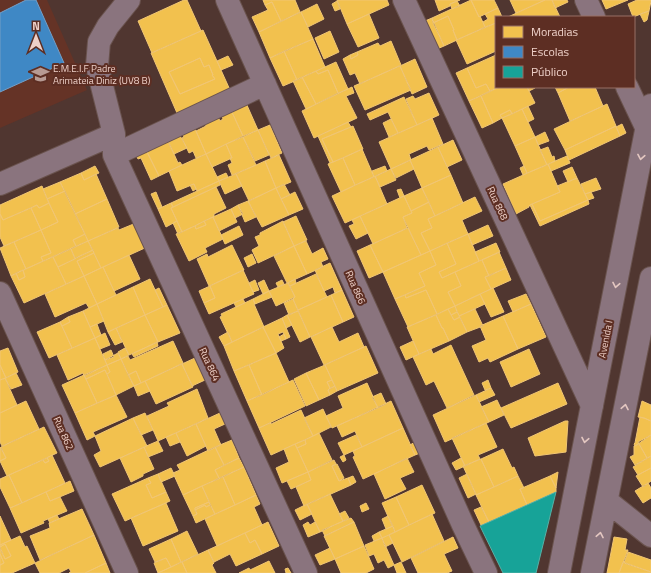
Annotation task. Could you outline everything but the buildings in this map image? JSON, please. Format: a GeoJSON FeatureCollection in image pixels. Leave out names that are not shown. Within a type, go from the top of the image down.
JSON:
{"type":"FeatureCollection","features":[{"type":"Feature","properties":{"kind":"street","name":"Rua 864"},"geometry":{"type":"LineString","coordinates":[[129,0],[108,26],[99,42],[97,66],[114,144],[306,573]]}},
{"type":"Feature","properties":{"kind":"street","name":"Rua 866"},"geometry":{"type":"LineString","coordinates":[[227,0],[486,573]]}},
{"type":"Feature","properties":{"kind":"street","name":"Rua 868"},"geometry":{"type":"LineString","coordinates":[[404,0],[592,406]]}},
{"type":"Feature","properties":{"kind":"street"},"geometry":{"type":"LineString","coordinates":[[586,0],[594,16]]}},
{"type":"Feature","properties":{"kind":"street"},"geometry":{"type":"LineString","coordinates":[[0,184],[114,144],[265,84]]}},
{"type":"Feature","properties":{"kind":"street"},"geometry":{"type":"LineString","coordinates":[[627,88],[646,127]]}},
{"type":"Feature","properties":{"kind":"street","name":"Avenida I"},"geometry":{"type":"LineString","coordinates":[[559,573],[592,406],[643,192],[646,127],[651,105]]}},
{"type":"Feature","properties":{"kind":"street"},"geometry":{"type":"LineString","coordinates":[[592,573],[651,278]]}},
{"type":"Feature","properties":{"kind":"street","name":"Rua 862"},"geometry":{"type":"LineString","coordinates":[[0,293],[127,573]]}},
{"type":"Feature","properties":{"kind":"street"},"geometry":{"type":"LineString","coordinates":[[607,501],[651,536]]}},
{"type":"Feature","properties":{"kind":"shaded area","name":"E.M.E.I.F Padre Arimateia Diniz (UV8 B)"},"geometry":{"type":"Polygon","coordinates":[[[0,0],[47,0],[87,90],[0,128],[0,0]]]}},
{"type":"Feature","properties":{"kind":"place","name":"E.M.E.I.F Padre Arimateia Diniz (UV8 B)"},"geometry":{"type":"Point","coordinates":[40,74]}}]}
